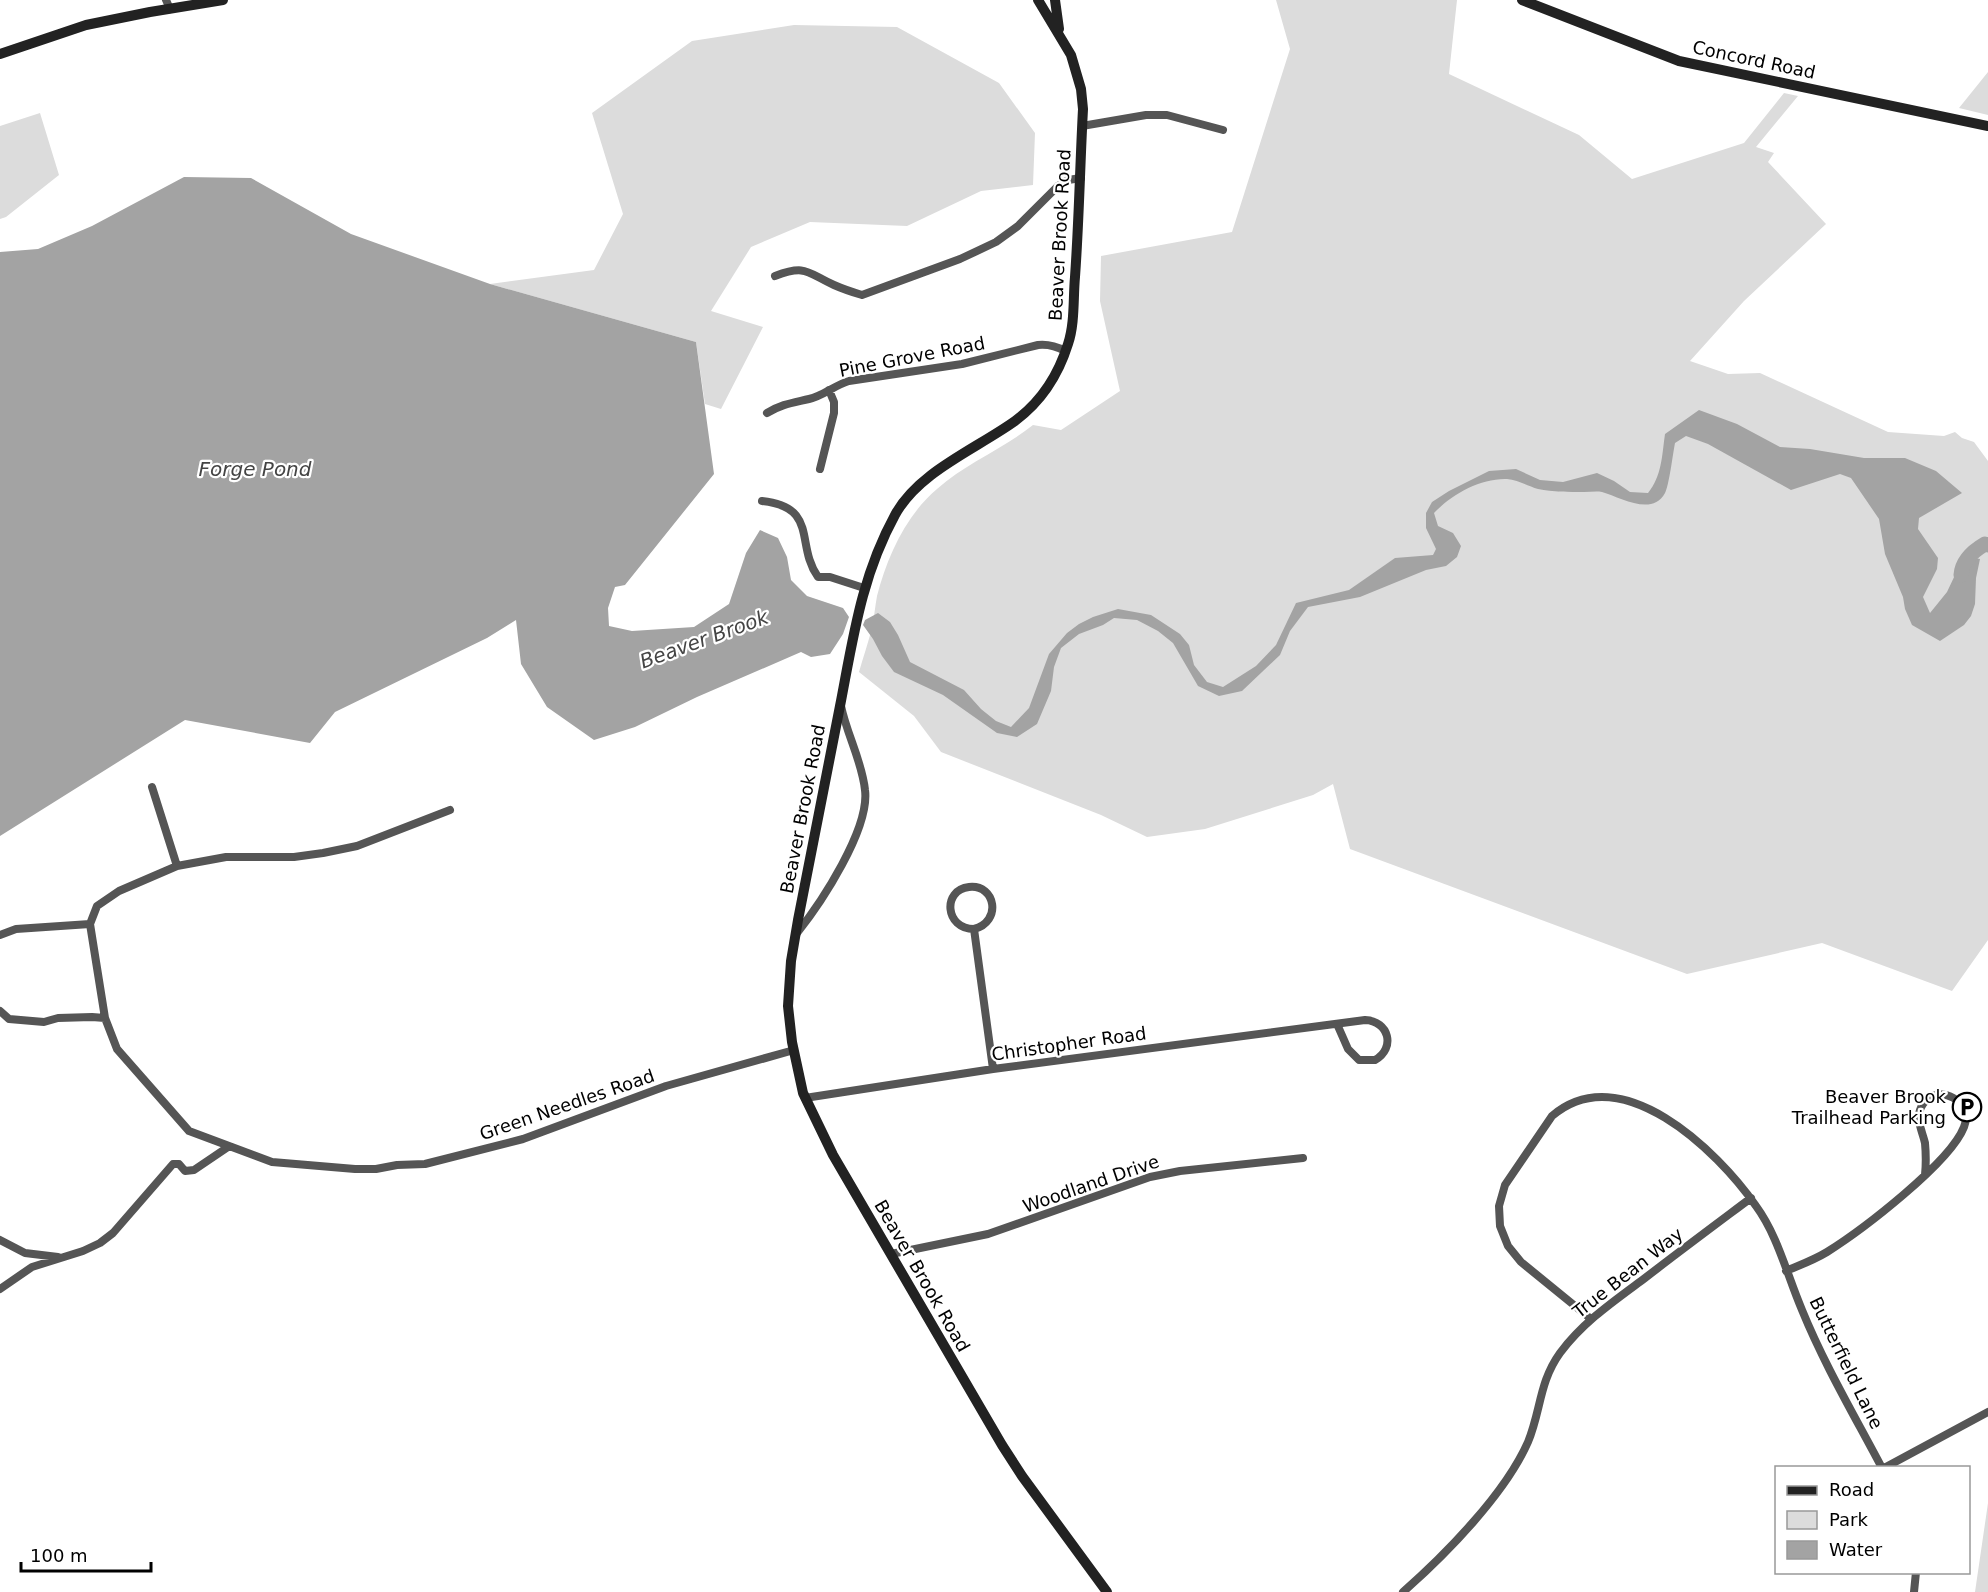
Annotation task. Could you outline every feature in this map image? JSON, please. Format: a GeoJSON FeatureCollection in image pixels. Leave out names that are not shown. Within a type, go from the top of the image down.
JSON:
{"type":"FeatureCollection","features":[{"type":"Feature","properties":{"kind":"street"},"geometry":{"type":"LineString","coordinates":[[0,54],[86,25],[168,4],[223,0]]}},
{"type":"Feature","properties":{"kind":"street","name":"Beaver Brook Road"},"geometry":{"type":"LineString","coordinates":[[1038,0],[1071,55],[1081,89],[1081,178],[1071,333],[1053,380],[1037,401],[1016,420],[935,472],[896,513],[883,539],[863,592],[852,644],[796,934],[788,989],[794,1050],[805,1098],[832,1155],[1020,1473],[1107,1592]]}},
{"type":"Feature","properties":{"kind":"street","name":"Beaver Brook Road"},"geometry":{"type":"LineString","coordinates":[[1055,0],[1060,36]]}},
{"type":"Feature","properties":{"kind":"street","name":"Concord Road"},"geometry":{"type":"LineString","coordinates":[[1522,0],[1679,61],[1988,126]]}},
{"type":"Feature","properties":{"kind":"street"},"geometry":{"type":"LineString","coordinates":[[1082,126],[1146,115],[1167,115],[1223,130]]}},
{"type":"Feature","properties":{"kind":"street"},"geometry":{"type":"LineString","coordinates":[[775,276],[791,270],[812,272],[833,285],[861,295],[960,259],[996,242],[1018,226],[1058,186],[1068,180],[1081,178]]}},
{"type":"Feature","properties":{"kind":"street","name":"Pine Grove Road"},"geometry":{"type":"LineString","coordinates":[[767,413],[780,405],[810,399],[849,381],[962,364],[1045,344],[1065,351]]}},
{"type":"Feature","properties":{"kind":"street"},"geometry":{"type":"LineString","coordinates":[[820,469],[834,413],[834,402],[829,390]]}},
{"type":"Feature","properties":{"kind":"street"},"geometry":{"type":"LineString","coordinates":[[762,501],[782,505],[799,520],[804,530],[811,568],[818,577],[830,577],[863,592]]}},
{"type":"Feature","properties":{"kind":"street"},"geometry":{"type":"LineString","coordinates":[[796,934],[837,874],[860,827],[865,804],[866,791],[845,725],[841,703]]}},
{"type":"Feature","properties":{"kind":"street"},"geometry":{"type":"LineString","coordinates":[[152,786],[177,866]]}},
{"type":"Feature","properties":{"kind":"street"},"geometry":{"type":"LineString","coordinates":[[0,935],[16,929],[90,924],[97,906],[119,891],[177,866],[226,857],[294,857],[323,853],[357,846],[450,810]]}},
{"type":"Feature","properties":{"kind":"street"},"geometry":{"type":"LineString","coordinates":[[969,887],[984,891],[990,897],[993,905],[988,921],[974,929],[959,925],[951,912],[955,894],[969,887]]}},
{"type":"Feature","properties":{"kind":"street","name":"Green Needles Road"},"geometry":{"type":"LineString","coordinates":[[90,924],[105,1018],[117,1049],[189,1131],[272,1162],[376,1169],[397,1165],[425,1164],[523,1139],[666,1086],[794,1050]]}},
{"type":"Feature","properties":{"kind":"street"},"geometry":{"type":"LineString","coordinates":[[974,929],[993,1069]]}},
{"type":"Feature","properties":{"kind":"street"},"geometry":{"type":"LineString","coordinates":[[0,1011],[9,1019],[44,1022],[58,1018],[105,1018]]}},
{"type":"Feature","properties":{"kind":"street","name":"Christopher Road"},"geometry":{"type":"LineString","coordinates":[[805,1098],[993,1069],[1365,1020],[1381,1025],[1387,1034],[1386,1049],[1375,1060],[1359,1060],[1348,1049],[1337,1024]]}},
{"type":"Feature","properties":{"kind":"street"},"geometry":{"type":"LineString","coordinates":[[1786,1271],[1813,1260],[1844,1241],[1925,1175],[1956,1140],[1964,1127],[1966,1117],[1963,1107],[1948,1095],[1929,1098],[1920,1110],[1918,1120],[1926,1152],[1925,1175]]}},
{"type":"Feature","properties":{"kind":"street","name":"Butterfield Lane"},"geometry":{"type":"LineString","coordinates":[[1591,1319],[1521,1262],[1508,1246],[1500,1226],[1499,1206],[1505,1185],[1545,1123],[1560,1109],[1578,1100],[1598,1096],[1620,1099],[1675,1124],[1703,1145],[1750,1198],[1767,1225],[1812,1331],[1882,1466]]}},
{"type":"Feature","properties":{"kind":"street"},"geometry":{"type":"LineString","coordinates":[[0,1289],[32,1267],[83,1251],[100,1243],[113,1233],[173,1164],[179,1164],[185,1171],[194,1170],[228,1147]]}},
{"type":"Feature","properties":{"kind":"street","name":"Woodland Drive"},"geometry":{"type":"LineString","coordinates":[[891,1254],[988,1234],[1150,1177],[1180,1171],[1303,1158]]}},
{"type":"Feature","properties":{"kind":"street","name":"True Bean Way"},"geometry":{"type":"LineString","coordinates":[[1403,1592],[1456,1540],[1496,1495],[1512,1472],[1528,1441],[1547,1373],[1575,1335],[1591,1319],[1750,1198]]}},
{"type":"Feature","properties":{"kind":"street"},"geometry":{"type":"LineString","coordinates":[[0,1240],[25,1253],[60,1257]]}},
{"type":"Feature","properties":{"kind":"street"},"geometry":{"type":"LineString","coordinates":[[1885,1466],[1988,1412]]}},
{"type":"Feature","properties":{"kind":"street"},"geometry":{"type":"LineString","coordinates":[[1914,1592],[1916,1574]]}},
{"type":"Feature","properties":{"kind":"green space"},"geometry":{"type":"Polygon","coordinates":[[[1276,0],[1457,0],[1449,74],[1579,135],[1632,179],[1744,143],[1784,93],[1798,96],[1756,147],[1774,153],[1768,162],[1826,224],[1744,301],[1690,361],[1728,374],[1760,373],[1888,432],[1944,436],[1955,432],[1962,438],[1974,442],[1988,461],[1988,940],[1952,991],[1822,943],[1687,974],[1350,849],[1333,784],[1313,795],[1205,829],[1147,837],[1101,815],[941,752],[914,716],[859,672],[886,566],[907,524],[926,499],[960,471],[1033,425],[1061,430],[1120,391],[1100,301],[1101,256],[1232,232],[1290,49],[1276,0]]]}},
{"type":"Feature","properties":{"kind":"green space"},"geometry":{"type":"Polygon","coordinates":[[[794,25],[897,27],[999,83],[1035,133],[1033,185],[981,191],[907,226],[810,222],[751,247],[711,311],[763,327],[721,409],[705,404],[696,342],[490,284],[594,270],[623,214],[592,113],[692,41],[794,25]]]}},
{"type":"Feature","properties":{"kind":"green space"},"geometry":{"type":"Polygon","coordinates":[[[1988,72],[1988,115],[1959,108],[1988,72]]]}},
{"type":"Feature","properties":{"kind":"green space"},"geometry":{"type":"Polygon","coordinates":[[[40,113],[59,175],[6,217],[0,219],[0,126],[40,113]]]}},
{"type":"Feature","properties":{"kind":"green space"},"geometry":{"type":"Polygon","coordinates":[[[1988,1503],[1988,1592],[1975,1592],[1988,1503]]]}},
{"type":"Feature","properties":{"kind":"water","name":"Forge Pond"},"geometry":{"type":"Polygon","coordinates":[[[184,177],[251,178],[351,234],[490,284],[696,342],[714,474],[625,585],[615,587],[608,608],[609,626],[632,631],[694,627],[729,604],[746,553],[760,530],[778,538],[787,557],[791,580],[807,596],[843,608],[849,617],[843,634],[830,654],[811,657],[801,652],[697,697],[635,727],[594,740],[547,707],[521,664],[516,620],[487,638],[335,712],[310,743],[185,720],[0,836],[0,252],[38,249],[92,226],[184,177]]]}},
{"type":"Feature","properties":{"kind":"water"},"geometry":{"type":"Polygon","coordinates":[[[1699,410],[1737,424],[1780,447],[1810,449],[1864,458],[1905,458],[1936,471],[1962,493],[1919,518],[1918,529],[1938,558],[1937,569],[1923,597],[1930,613],[1947,592],[1964,556],[1980,559],[1976,578],[1975,604],[1971,616],[1964,625],[1940,641],[1912,625],[1885,554],[1879,519],[1851,478],[1840,474],[1791,490],[1708,444],[1686,436],[1675,443],[1665,493],[1652,504],[1635,503],[1600,492],[1538,489],[1507,479],[1487,481],[1468,488],[1434,513],[1438,526],[1453,533],[1461,546],[1457,557],[1446,566],[1426,570],[1360,597],[1308,607],[1290,631],[1280,655],[1242,691],[1219,696],[1198,686],[1173,643],[1158,631],[1137,620],[1114,618],[1079,634],[1061,648],[1054,667],[1051,691],[1037,724],[1017,737],[997,733],[943,695],[894,672],[863,625],[865,620],[878,613],[890,622],[910,662],[964,690],[981,709],[996,721],[1011,727],[1029,708],[1049,654],[1067,633],[1093,617],[1118,609],[1151,615],[1180,634],[1189,645],[1194,665],[1207,682],[1223,687],[1256,666],[1276,645],[1296,603],[1349,590],[1395,558],[1433,555],[1436,549],[1426,528],[1426,513],[1432,502],[1449,491],[1489,471],[1516,469],[1540,480],[1563,482],[1597,473],[1630,492],[1648,493],[1659,472],[1665,434],[1699,410]]]}},
{"type":"Feature","properties":{"kind":"waterway","name":"Beaver Brook"},"geometry":{"type":"LineString","coordinates":[[1961,575],[1963,565],[1969,557],[1985,544],[1988,545]]}},
{"type":"Feature","properties":{"kind":"place","name":"Beaver Brook Trailhead Parking"},"geometry":{"type":"Point","coordinates":[1967,1107]}}]}
